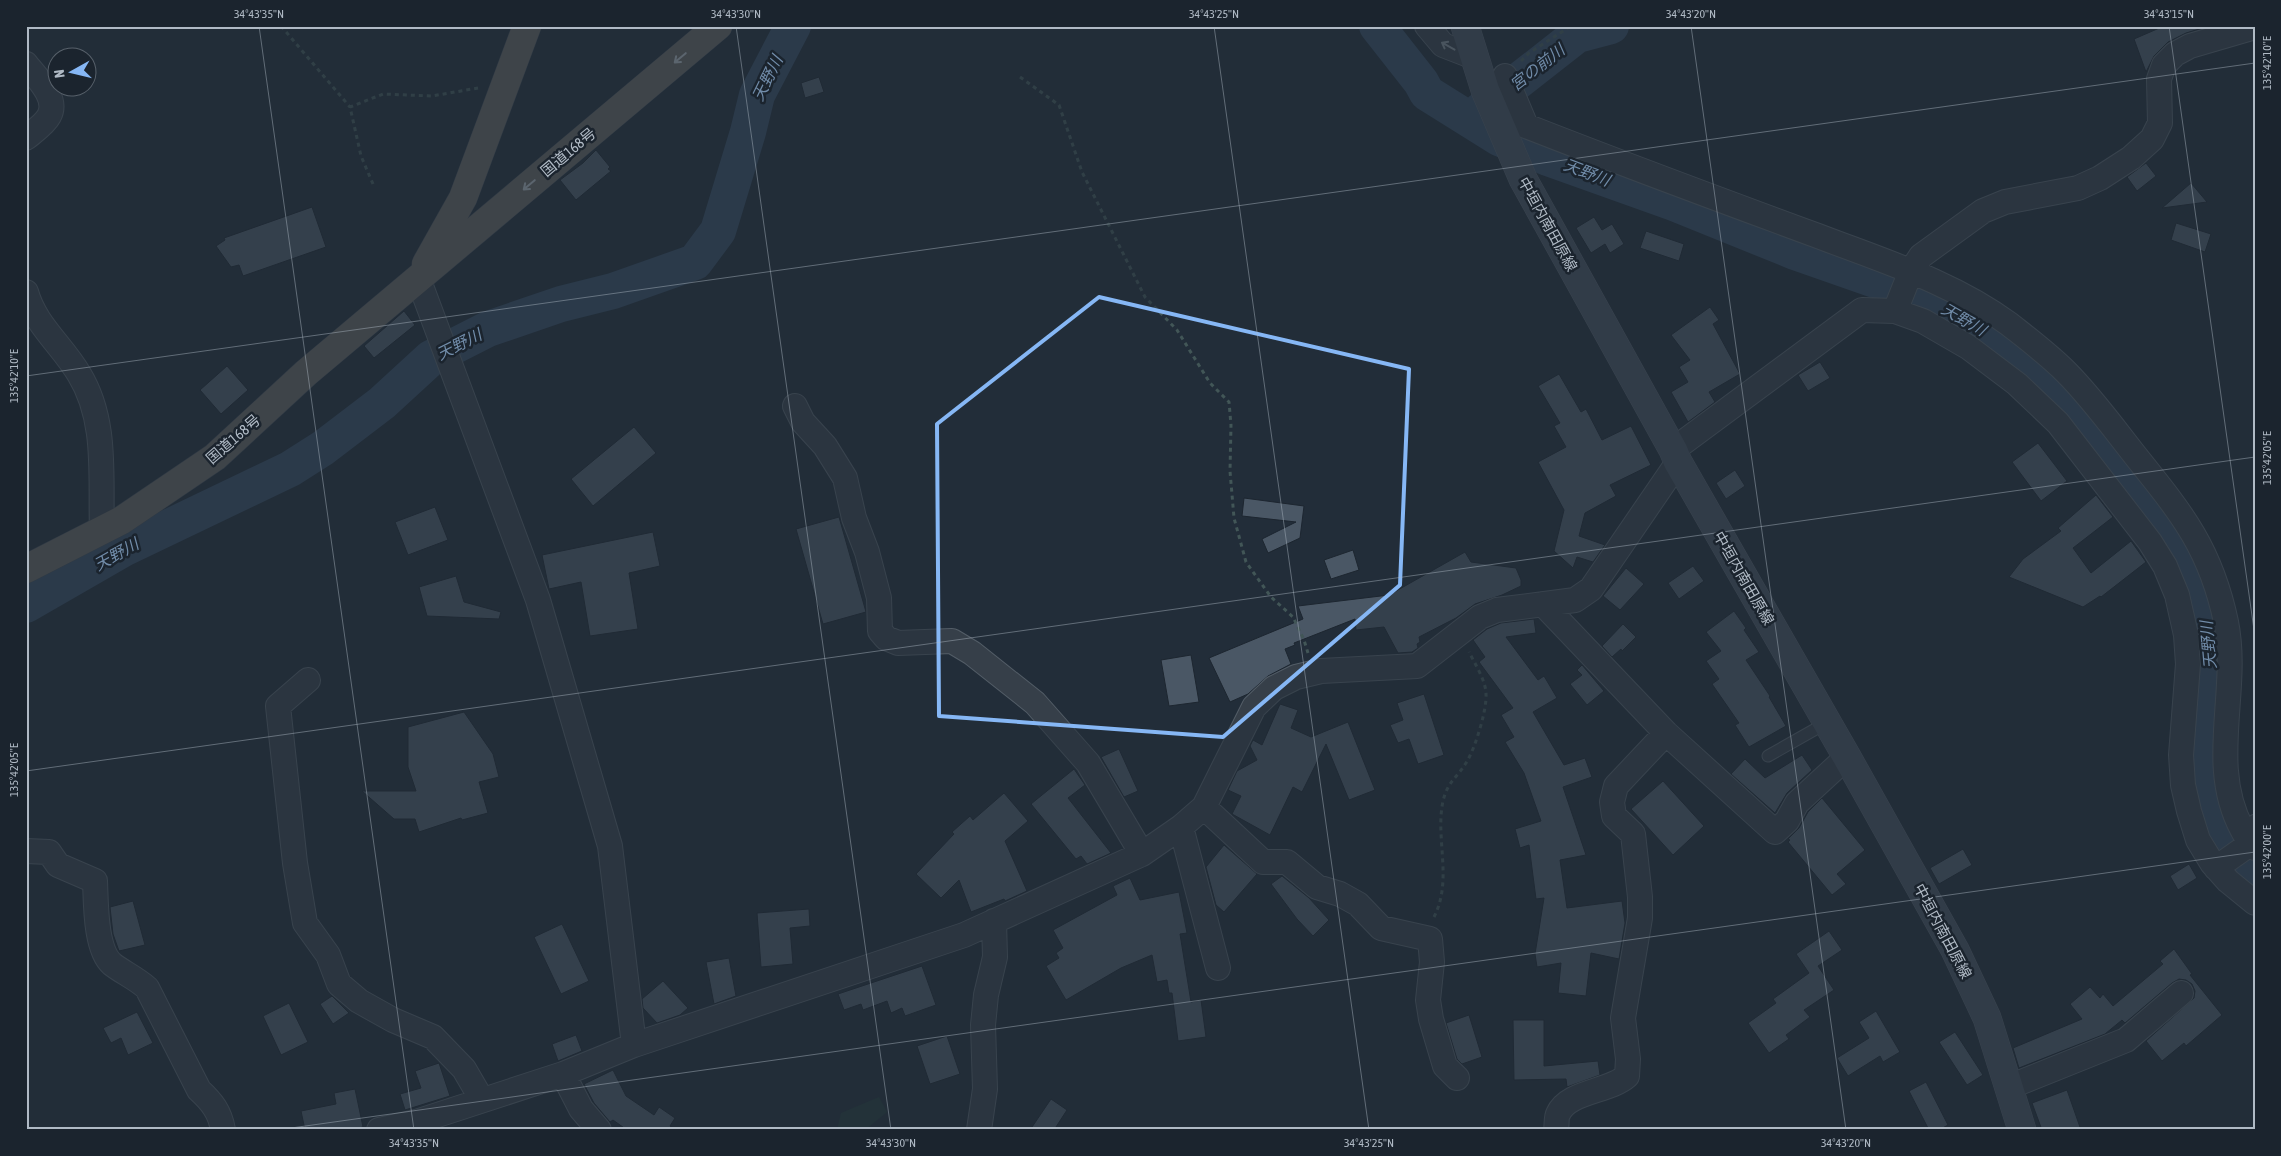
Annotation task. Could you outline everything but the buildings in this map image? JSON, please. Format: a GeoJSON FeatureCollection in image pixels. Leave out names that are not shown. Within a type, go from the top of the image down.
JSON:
{"type":"FeatureCollection","features":[{"type":"Feature","properties":{"kind":"highway","name":"国道168号"},"geometry":{"type":"LineString","coordinates":[[418,279],[463,198],[527,26]]}},
{"type":"Feature","properties":{"kind":"highway","name":"国道168号"},"geometry":{"type":"LineString","coordinates":[[26,569],[122,520],[215,456],[306,373],[718,26]]}},
{"type":"Feature","properties":{"kind":"main road","name":"中垣内南田原線"},"geometry":{"type":"LineString","coordinates":[[1465,26],[1474,57],[1497,86],[1523,179],[1675,456],[1828,722],[1955,950],[1986,1018],[2022,1130]]}},
{"type":"Feature","properties":{"kind":"street"},"geometry":{"type":"LineString","coordinates":[[1426,26],[1443,45],[1474,57]]}},
{"type":"Feature","properties":{"kind":"street"},"geometry":{"type":"LineString","coordinates":[[1896,311],[1911,271],[1921,256],[1983,210],[2005,202],[2078,188],[2100,178],[2132,158],[2152,139],[2160,123],[2159,79],[2164,65],[2175,54],[2190,46],[2252,29]]}},
{"type":"Feature","properties":{"kind":"street"},"geometry":{"type":"LineString","coordinates":[[26,64],[49,96],[52,104],[49,116],[26,138]]}},
{"type":"Feature","properties":{"kind":"street"},"geometry":{"type":"LineString","coordinates":[[1497,86],[1526,126],[1658,178],[1911,271],[1969,300],[2006,322],[2066,372],[2089,397],[2177,508],[2209,563],[2219,591],[2227,627],[2229,660],[2225,768],[2227,789],[2250,835],[2216,868]]}},
{"type":"Feature","properties":{"kind":"street"},"geometry":{"type":"LineString","coordinates":[[418,279],[538,600],[610,846],[634,1045]]}},
{"type":"Feature","properties":{"kind":"street"},"geometry":{"type":"LineString","coordinates":[[26,292],[31,308],[40,324],[80,374],[96,411],[100,441],[102,530]]}},
{"type":"Feature","properties":{"kind":"street"},"geometry":{"type":"LineString","coordinates":[[379,1130],[417,1126],[482,1100],[563,1074],[634,1045],[964,935],[1142,854],[1181,827],[1204,807],[1254,707],[1274,688],[1296,677],[1313,673],[1417,666],[1480,617],[1497,610],[1575,600],[1591,588],[1675,456],[1862,310],[1896,311],[1923,321],[1968,347],[2017,384],[2058,424],[2150,542],[2165,566],[2177,595],[2186,635],[2188,664],[2181,755],[2183,785],[2188,811],[2198,840],[2216,868],[2228,881],[2255,903]]}},
{"type":"Feature","properties":{"kind":"street"},"geometry":{"type":"LineString","coordinates":[[795,406],[803,422],[825,446],[845,478],[854,518],[867,552],[879,598],[880,631],[886,638],[898,643],[952,641],[972,653],[1035,703],[1088,763],[1142,854]]}},
{"type":"Feature","properties":{"kind":"street"},"geometry":{"type":"LineString","coordinates":[[1543,604],[1666,733],[1775,832],[1787,821],[1797,803],[1847,757]]}},
{"type":"Feature","properties":{"kind":"street"},"geometry":{"type":"LineString","coordinates":[[308,680],[278,706],[295,863],[305,923],[328,955],[339,984],[359,1002],[433,1037],[464,1069],[482,1100]]}},
{"type":"Feature","properties":{"kind":"street"},"geometry":{"type":"LineString","coordinates":[[1556,1130],[1558,1114],[1569,1100],[1620,1083],[1628,1076],[1623,1018],[1640,918],[1640,897],[1633,834],[1614,816],[1612,802],[1616,786],[1666,733]]}},
{"type":"Feature","properties":{"kind":"street"},"geometry":{"type":"LineString","coordinates":[[1204,807],[1263,862],[1287,862],[1316,887],[1340,894],[1358,904],[1381,928],[1430,939],[1432,954],[1428,1000],[1431,1019],[1445,1066],[1457,1078]]}},
{"type":"Feature","properties":{"kind":"street"},"geometry":{"type":"LineString","coordinates":[[1181,827],[1218,968]]}},
{"type":"Feature","properties":{"kind":"street"},"geometry":{"type":"LineString","coordinates":[[26,851],[49,852],[58,865],[95,881],[102,949],[111,963],[134,977],[147,988],[199,1090],[212,1102],[221,1120],[223,1130]]}},
{"type":"Feature","properties":{"kind":"street"},"geometry":{"type":"LineString","coordinates":[[979,1130],[985,1089],[983,1025],[986,995],[995,957],[994,921]]}},
{"type":"Feature","properties":{"kind":"street"},"geometry":{"type":"LineString","coordinates":[[2009,1087],[2126,1040],[2181,993]]}},
{"type":"Feature","properties":{"kind":"street"},"geometry":{"type":"LineString","coordinates":[[563,1074],[581,1109],[599,1130]]}},
{"type":"Feature","properties":{"kind":"lane"},"geometry":{"type":"LineString","coordinates":[[1768,756],[1828,722]]}},
{"type":"Feature","properties":{"kind":"path"},"geometry":{"type":"LineString","coordinates":[[281,26],[350,107],[361,156],[372,184]]}},
{"type":"Feature","properties":{"kind":"path"},"geometry":{"type":"LineString","coordinates":[[1497,86],[1529,53],[1571,26]]}},
{"type":"Feature","properties":{"kind":"path"},"geometry":{"type":"LineString","coordinates":[[1020,77],[1059,105],[1082,172],[1145,297],[1177,330],[1210,382],[1229,402],[1231,425],[1230,471],[1234,518],[1246,562],[1271,597],[1293,617],[1304,640],[1313,673]]}},
{"type":"Feature","properties":{"kind":"path"},"geometry":{"type":"LineString","coordinates":[[350,107],[383,94],[432,96],[477,88],[504,88]]}},
{"type":"Feature","properties":{"kind":"path"},"geometry":{"type":"LineString","coordinates":[[1423,938],[1440,900],[1444,874],[1442,811],[1448,784],[1467,762],[1486,701],[1486,692],[1461,632]]}},
{"type":"Feature","properties":{"kind":"highlighted area"},"geometry":{"type":"Polygon","coordinates":[[[1099,297],[1409,369],[1400,585],[1223,737],[939,716],[937,424],[1099,297]]]}},
{"type":"Feature","properties":{"kind":"green space"},"geometry":{"type":"Polygon","coordinates":[[[879,1097],[887,1112],[865,1130],[837,1130],[841,1113],[879,1097]]]}},
{"type":"Feature","properties":{"kind":"waterway","name":"天野川"},"geometry":{"type":"LineString","coordinates":[[26,605],[125,548],[290,469],[323,448],[382,403],[431,358],[488,329],[561,304],[613,291],[695,262],[718,231],[748,132],[757,95],[793,26]]}},
{"type":"Feature","properties":{"kind":"waterway","name":"天野川"},"geometry":{"type":"LineString","coordinates":[[1377,26],[1421,82],[1427,93],[1499,138],[1548,158],[1674,203],[1795,252],[1915,294],[1958,314],[2005,344],[2035,369],[2110,453],[2153,508],[2191,567],[2206,614],[2212,667],[2204,777],[2209,812],[2224,843],[2255,876]]}},
{"type":"Feature","properties":{"kind":"waterway","name":"宮の前川"},"geometry":{"type":"LineString","coordinates":[[1480,111],[1577,35],[1611,26]]}}]}
